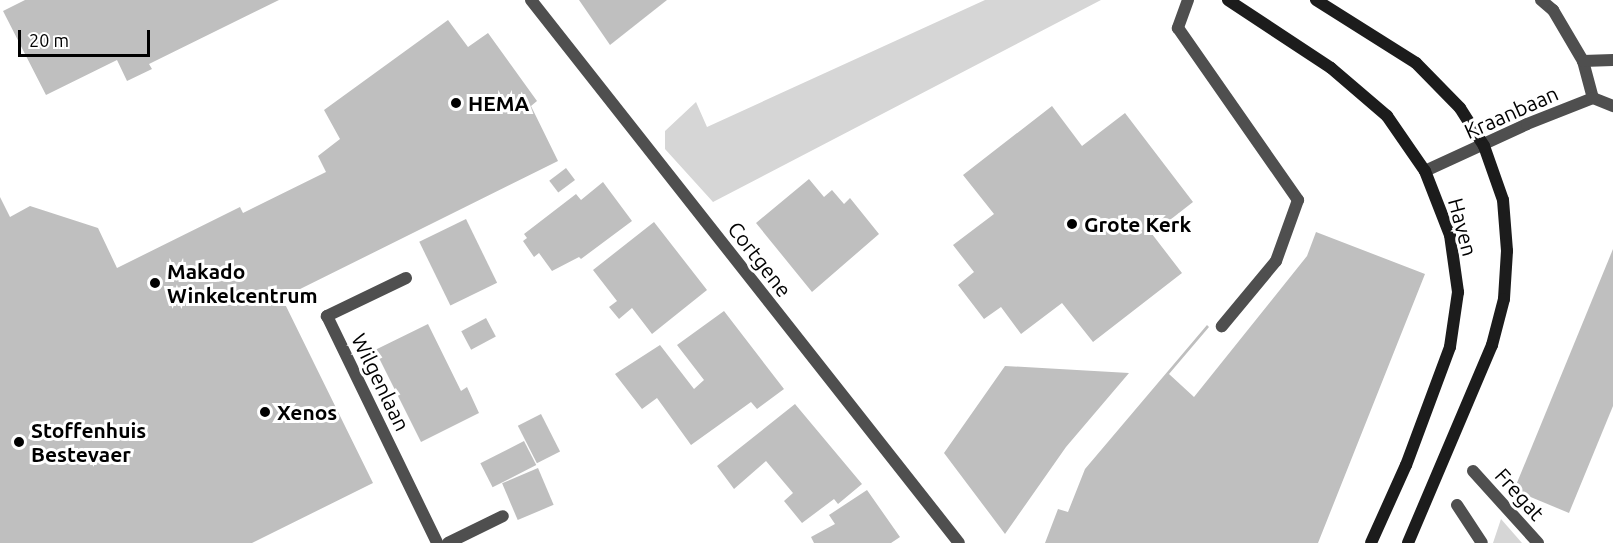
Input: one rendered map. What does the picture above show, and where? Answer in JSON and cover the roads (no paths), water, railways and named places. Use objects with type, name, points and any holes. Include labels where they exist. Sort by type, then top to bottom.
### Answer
[{"type":"street","name":"Cortgene","points":[[531,0],[959,543]]},
{"type":"street","points":[[1188,0],[1178,28],[1298,200],[1276,261],[1222,326]]},
{"type":"street","name":"Haven","points":[[1228,0],[1331,68],[1387,117],[1425,171],[1450,235],[1458,292],[1450,347],[1406,465],[1371,543]]},
{"type":"street","name":"Haven","points":[[1316,0],[1416,63],[1460,108],[1484,146],[1503,200],[1507,251],[1504,299],[1480,379],[1408,543]]},
{"type":"street","points":[[1541,0],[1553,10],[1583,62],[1593,98]]},
{"type":"street","points":[[1583,62],[1613,60]]},
{"type":"street","name":"Kraanbaan","points":[[1425,171],[1484,146],[1527,124],[1593,98],[1613,106]]},
{"type":"street","name":"Wilgenlaan","points":[[406,278],[327,316],[437,543]]},
{"type":"street","name":"Fregat","points":[[1473,471],[1538,543]]},
{"type":"street","points":[[1457,505],[1482,543]]},
{"type":"street","points":[[448,543],[503,516]]},
{"type":"place","name":"HEMA","points":[[456,103]]},
{"type":"place","name":"Grote Kerk","points":[[1072,224]]},
{"type":"place","name":"Makado Winkelcentrum","points":[[155,283]]},
{"type":"place","name":"Xenos","points":[[265,412]]},
{"type":"place","name":"Stoffenhuis Bestevaer","points":[[19,442]]}]
